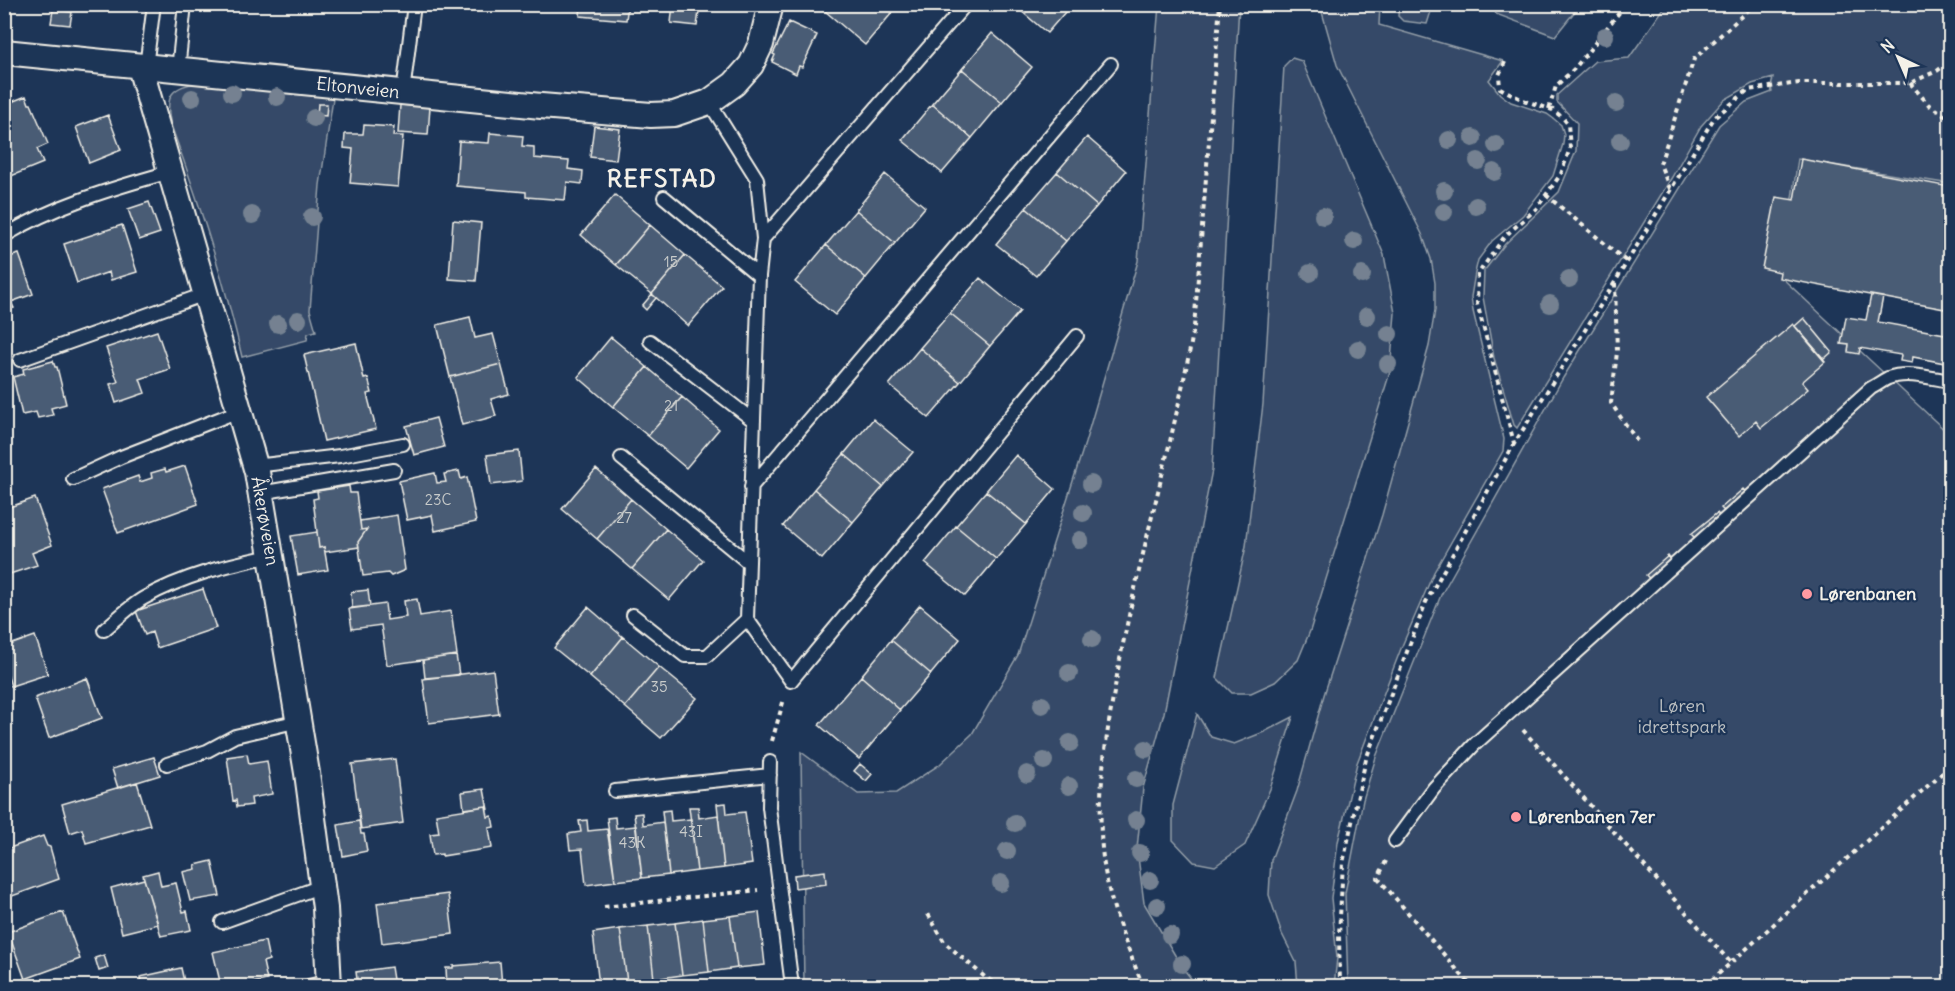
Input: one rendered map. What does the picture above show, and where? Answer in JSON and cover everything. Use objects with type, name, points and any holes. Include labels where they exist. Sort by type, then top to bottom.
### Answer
[{"type":"street","name":"Eltonveien","points":[[4,52],[403,93],[651,115],[674,114],[709,102],[734,84],[751,65],[761,44],[771,4]]},
{"type":"street","name":"Åkerøveien","points":[[143,67],[170,172],[255,466],[308,773],[322,886],[323,985]]},
{"type":"lane","points":[[143,67],[154,4]]},
{"type":"lane","points":[[178,70],[185,4]]},
{"type":"lane","points":[[403,93],[414,4]]},
{"type":"lane","points":[[763,239],[966,4]]},
{"type":"lane","points":[[752,487],[1111,64]]},
{"type":"lane","points":[[709,102],[757,178],[763,239],[759,276],[747,619],[791,681],[1077,336]]},
{"type":"lane","points":[[4,236],[49,213],[112,188],[170,172]]},
{"type":"lane","points":[[664,196],[759,276]]},
{"type":"lane","points":[[20,360],[205,294]]},
{"type":"lane","points":[[650,341],[754,421]]},
{"type":"lane","points":[[1395,841],[1434,788],[1475,744],[1871,388],[1889,378],[1902,376],[1950,381]]},
{"type":"lane","points":[[73,479],[121,457],[239,411]]},
{"type":"lane","points":[[255,466],[340,456],[403,444]]},
{"type":"lane","points":[[621,458],[748,563]]},
{"type":"lane","points":[[260,493],[394,470]]},
{"type":"lane","points":[[104,630],[142,599],[180,581],[224,566],[271,556]]},
{"type":"lane","points":[[633,615],[685,656],[707,656],[747,619]]},
{"type":"lane","points":[[166,764],[207,751],[235,736],[299,721]]},
{"type":"lane","points":[[615,791],[770,769],[769,807],[792,987]]},
{"type":"lane","points":[[222,922],[322,886]]},
{"type":"path","points":[[1143,987],[1117,919],[1107,884],[1102,848],[1100,798],[1105,747],[1124,639],[1182,390],[1194,327],[1220,4]]},
{"type":"path","points":[[1549,108],[1556,86],[1575,68],[1626,4]]},
{"type":"path","points":[[1670,189],[1660,164],[1694,59],[1755,4]]},
{"type":"path","points":[[1340,987],[1339,935],[1343,863],[1366,759],[1426,602],[1514,444],[1714,118],[1748,90],[1799,83],[1910,83],[1936,71],[1950,61]]},
{"type":"path","points":[[1505,62],[1499,75],[1500,88],[1523,100],[1549,108],[1563,118],[1568,124],[1570,148],[1561,174],[1536,209],[1505,236],[1478,274],[1477,303],[1514,444]]},
{"type":"path","points":[[1910,83],[1929,105],[1950,118]]},
{"type":"path","points":[[1546,195],[1627,262]]},
{"type":"path","points":[[1615,282],[1617,352],[1611,403],[1637,441]]},
{"type":"path","points":[[770,769],[772,738],[791,681]]},
{"type":"path","points":[[1508,714],[1731,963]]},
{"type":"path","points":[[1705,987],[1950,766]]},
{"type":"path","points":[[1395,841],[1378,878],[1471,987]]},
{"type":"path","points":[[604,907],[756,890]]},
{"type":"path","points":[[928,914],[945,943],[1000,987]]},
{"type":"path","points":[[1947,987],[1950,983]]},
{"type":"green space","points":[[1494,4],[1580,5],[1555,36],[1496,14]]},
{"type":"green space","points":[[1159,5],[1239,5],[1212,470],[1164,713],[1143,788],[1137,849],[1144,903],[1182,967],[1197,986],[804,986],[801,752],[858,794],[896,793],[939,765],[972,734],[1018,655],[1085,443],[1138,261]]},
{"type":"green space","points":[[1320,5],[1380,5],[1379,25],[1503,61],[1489,80],[1500,94],[1511,102],[1547,114],[1561,125],[1564,134],[1553,176],[1523,215],[1492,241],[1478,260],[1471,297],[1504,439],[1503,451],[1434,572],[1402,646],[1357,763],[1338,842],[1331,898],[1337,958],[1334,986],[1298,986],[1296,962],[1282,934],[1269,895],[1271,860],[1297,791],[1324,695],[1382,515],[1429,346],[1435,310],[1435,283],[1431,259],[1422,234],[1337,65]]},
{"type":"green space","points":[[1399,5],[1433,5],[1427,24],[1403,21],[1398,16]]},
{"type":"green space","name":"Løren idrettspark","points":[[1669,5],[1950,5],[1950,184],[1798,159],[1780,276],[1950,435],[1950,986],[1347,986],[1345,893],[1363,800],[1376,757],[1441,595],[1563,378],[1719,125],[1746,102],[1772,92],[1773,78],[1752,84],[1724,100],[1701,126],[1517,428],[1514,425],[1494,358],[1483,297],[1484,271],[1505,244],[1559,192],[1576,151],[1577,123],[1557,102],[1557,95],[1595,61],[1629,58],[1664,8]]},
{"type":"green space","points":[[1292,58],[1302,61],[1384,255],[1395,313],[1390,372],[1310,631],[1298,660],[1275,682],[1251,693],[1232,693],[1217,678],[1246,546],[1263,404],[1284,66]]},
{"type":"green space","points":[[202,82],[334,92],[320,185],[310,310],[316,331],[308,333],[307,340],[242,357],[219,269],[169,115],[170,99],[177,89]]},
{"type":"green space","points":[[1197,714],[1211,737],[1234,744],[1293,717],[1270,789],[1245,845],[1215,866],[1194,862],[1173,840],[1173,805]]},
{"type":"building","points":[[581,4],[628,4],[626,20],[580,16]]},
{"type":"building","points":[[673,4],[700,4],[697,26],[671,23]]},
{"type":"building","points":[[831,4],[891,4],[896,8],[865,45],[825,11]]},
{"type":"building","points":[[1013,4],[1072,4],[1047,33]]},
{"type":"building","points":[[53,10],[72,12],[70,25],[51,23]]},
{"type":"building","points":[[789,22],[817,35],[802,67],[799,66],[796,74],[772,62],[775,55],[773,54]]},
{"type":"building","points":[[992,33],[1032,67],[1002,102],[962,69]]},
{"type":"building","points":[[962,69],[1002,102],[972,138],[932,104]]},
{"type":"building","points":[[26,96],[48,144],[37,149],[43,163],[4,179],[4,105]]},
{"type":"building","points":[[318,104],[327,104],[326,116],[317,115]]},
{"type":"building","points":[[932,104],[972,138],[942,173],[902,140]]},
{"type":"building","points":[[400,105],[430,107],[428,135],[398,133]]},
{"type":"building","points":[[108,115],[121,150],[89,163],[76,127]]},
{"type":"building","points":[[364,125],[394,127],[393,136],[403,136],[398,187],[350,183],[353,149],[344,148],[345,134],[363,134]]},
{"type":"building","points":[[594,126],[620,129],[616,160],[590,157]]},
{"type":"building","points":[[490,133],[523,136],[522,146],[534,147],[534,158],[569,161],[568,169],[583,171],[582,184],[567,182],[565,200],[526,197],[526,192],[456,186],[459,141],[489,143]]},
{"type":"building","points":[[1087,137],[1126,171],[1097,206],[1057,172]]},
{"type":"building","points":[[1801,159],[1950,187],[1950,310],[1779,278],[1780,272],[1762,268],[1776,197],[1794,200]]},
{"type":"building","points":[[1057,172],[1097,206],[1066,241],[1026,208]]},
{"type":"building","points":[[885,174],[925,207],[895,243],[856,210]]},
{"type":"building","points":[[615,195],[650,225],[616,265],[581,235]]},
{"type":"building","points":[[149,202],[160,233],[139,240],[128,209]]},
{"type":"building","points":[[1026,208],[1066,241],[1036,276],[996,244]]},
{"type":"building","points":[[856,210],[895,243],[866,278],[826,245]]},
{"type":"building","points":[[453,220],[481,223],[476,281],[449,279]]},
{"type":"building","points":[[122,225],[137,272],[111,280],[109,272],[77,283],[64,244]]},
{"type":"building","points":[[650,225],[685,255],[652,294],[616,265]]},
{"type":"building","points":[[826,245],[866,278],[835,315],[795,282]]},
{"type":"building","points":[[19,254],[33,294],[11,302],[14,308],[4,311],[4,255],[6,258]]},
{"type":"building","points":[[685,255],[722,286],[688,326],[652,294]]},
{"type":"building","points":[[980,278],[1020,311],[990,346],[950,313]]},
{"type":"building","points":[[652,294],[656,298],[646,310],[642,306]]},
{"type":"building","points":[[1871,295],[1883,297],[1878,322],[1950,335],[1950,364],[1913,357],[1912,363],[1900,361],[1901,355],[1860,348],[1859,354],[1848,352],[1849,345],[1841,344],[1846,317],[1866,320]]},
{"type":"building","points":[[950,313],[990,346],[960,382],[920,348]]},
{"type":"building","points":[[470,317],[475,338],[493,334],[501,364],[450,377],[437,325]]},
{"type":"building","points":[[1804,318],[1832,352],[1824,359],[1795,326]]},
{"type":"building","points":[[1793,324],[1825,362],[1802,382],[1808,389],[1761,428],[1756,421],[1739,436],[1706,397]]},
{"type":"building","points":[[157,331],[170,369],[140,379],[145,393],[116,403],[110,384],[118,382],[106,348]]},
{"type":"building","points":[[611,337],[647,367],[613,407],[578,377]]},
{"type":"building","points":[[356,343],[364,379],[368,378],[372,393],[367,394],[376,429],[324,441],[304,355]]},
{"type":"building","points":[[920,348],[960,382],[929,418],[889,385]]},
{"type":"building","points":[[53,361],[57,367],[66,404],[51,408],[53,415],[38,418],[36,412],[22,415],[13,377],[24,374],[23,369]]},
{"type":"building","points":[[501,364],[509,394],[491,399],[496,416],[462,425],[450,377]]},
{"type":"building","points":[[647,367],[682,397],[648,436],[613,407]]},
{"type":"building","points":[[682,397],[719,429],[686,468],[648,436]]},
{"type":"building","points":[[436,418],[444,447],[414,455],[406,426]]},
{"type":"building","points":[[873,419],[913,452],[883,487],[844,454]]},
{"type":"building","points":[[519,451],[522,481],[491,485],[487,455]]},
{"type":"building","points":[[844,454],[883,487],[853,522],[814,489]]},
{"type":"building","points":[[1016,455],[1055,489],[1026,524],[986,491]]},
{"type":"building","points":[[185,466],[198,504],[118,533],[102,489],[138,476],[140,482],[152,478],[151,473],[165,469],[166,472]]},
{"type":"building","points":[[596,469],[631,499],[597,539],[562,509]]},
{"type":"building","points":[[459,471],[461,479],[467,477],[476,522],[435,531],[432,515],[407,520],[399,481],[435,473],[437,483],[446,482],[444,474]]},
{"type":"building","points":[[349,486],[350,493],[356,493],[361,530],[367,529],[358,542],[359,547],[325,552],[324,547],[319,548],[313,499],[318,498],[317,491]]},
{"type":"building","points":[[814,489],[853,522],[822,559],[783,526]]},
{"type":"building","points":[[1743,489],[1750,497],[1729,516],[1721,508]]},
{"type":"building","points":[[986,491],[1026,524],[996,559],[956,526]]},
{"type":"building","points":[[35,498],[52,545],[32,553],[37,565],[4,576],[4,509]]},
{"type":"building","points":[[631,499],[666,529],[632,569],[597,539]]},
{"type":"building","points":[[1717,513],[1723,520],[1699,542],[1691,534]]},
{"type":"building","points":[[397,515],[405,570],[391,576],[388,573],[363,576],[358,542],[367,529],[361,530],[360,521]]},
{"type":"building","points":[[956,526],[996,559],[965,596],[925,563]]},
{"type":"building","points":[[666,529],[703,560],[669,600],[632,569]]},
{"type":"building","points":[[317,532],[319,548],[324,547],[328,570],[298,575],[291,536]]},
{"type":"building","points":[[1668,556],[1674,565],[1653,583],[1646,575]]},
{"type":"building","points":[[203,589],[216,628],[157,648],[152,632],[145,635],[136,611]]},
{"type":"building","points":[[368,590],[370,606],[352,608],[351,592]]},
{"type":"building","points":[[417,599],[420,616],[451,611],[457,655],[387,665],[381,625],[352,629],[349,609],[385,604],[387,620],[406,617],[404,601]]},
{"type":"building","points":[[920,605],[960,639],[931,674],[891,640]]},
{"type":"building","points":[[588,607],[623,637],[590,677],[554,648]]},
{"type":"building","points":[[35,636],[48,674],[11,686],[4,665],[4,647]]},
{"type":"building","points":[[623,637],[659,667],[625,707],[590,677]]},
{"type":"building","points":[[891,640],[931,674],[900,710],[861,676]]},
{"type":"building","points":[[456,655],[459,675],[425,678],[423,660]]},
{"type":"building","points":[[659,667],[697,698],[661,738],[625,707]]},
{"type":"building","points":[[493,670],[499,714],[429,723],[423,679]]},
{"type":"building","points":[[861,676],[900,710],[859,759],[819,725]]},
{"type":"building","points":[[87,678],[102,718],[49,738],[35,698]]},
{"type":"building","points":[[247,754],[249,764],[267,761],[272,794],[251,798],[252,805],[237,807],[236,800],[233,801],[227,757]]},
{"type":"building","points":[[154,757],[160,775],[118,788],[112,769]]},
{"type":"building","points":[[395,759],[403,823],[361,829],[352,764]]},
{"type":"building","points":[[860,764],[872,774],[866,781],[854,771]]},
{"type":"building","points":[[137,782],[150,825],[86,843],[82,829],[70,833],[62,804]]},
{"type":"building","points":[[484,789],[488,810],[486,806],[464,809],[462,792]]},
{"type":"building","points":[[726,803],[727,814],[745,812],[752,864],[724,868],[717,804]]},
{"type":"building","points":[[486,806],[488,817],[492,816],[494,827],[489,828],[492,848],[442,856],[442,854],[433,855],[430,834],[439,833],[436,814]]},
{"type":"building","points":[[689,807],[698,807],[699,818],[718,815],[724,868],[697,871]]},
{"type":"building","points":[[670,810],[671,821],[691,819],[697,871],[669,875],[662,811]]},
{"type":"building","points":[[642,813],[643,825],[663,822],[669,875],[642,878],[634,814]]},
{"type":"building","points":[[615,817],[616,828],[636,826],[642,878],[615,881],[607,818]]},
{"type":"building","points":[[587,820],[588,831],[607,829],[615,881],[586,885],[582,849],[570,850],[568,834],[581,832],[579,821]]},
{"type":"building","points":[[359,821],[367,851],[343,856],[338,825]]},
{"type":"building","points":[[43,836],[47,846],[50,847],[59,879],[4,899],[4,850]]},
{"type":"building","points":[[212,861],[220,896],[190,901],[183,872],[196,869],[195,865]]},
{"type":"building","points":[[158,871],[161,886],[176,883],[183,912],[187,911],[191,930],[161,936],[143,875]]},
{"type":"building","points":[[825,871],[826,884],[795,888],[794,875]]},
{"type":"building","points":[[144,879],[158,924],[122,933],[111,888]]},
{"type":"building","points":[[448,894],[453,934],[382,943],[377,903]]},
{"type":"building","points":[[63,912],[80,959],[25,979],[8,932]]},
{"type":"building","points":[[759,912],[765,965],[737,968],[730,916]]},
{"type":"building","points":[[730,916],[737,968],[709,972],[703,919]]},
{"type":"building","points":[[703,919],[709,972],[682,975],[675,923]]},
{"type":"building","points":[[675,923],[682,975],[654,979],[648,926]]},
{"type":"building","points":[[648,926],[654,979],[627,982],[620,929]]},
{"type":"building","points":[[620,929],[627,982],[599,986],[593,933]]},
{"type":"building","points":[[265,941],[269,960],[263,962],[267,980],[238,986],[221,986],[213,952]]},
{"type":"building","points":[[104,955],[108,968],[99,971],[95,958]]},
{"type":"building","points":[[500,962],[502,986],[447,986],[446,968]]},
{"type":"building","points":[[391,967],[394,986],[358,986],[356,972]]},
{"type":"building","points":[[181,968],[185,986],[142,986],[140,977]]},
{"type":"place","name":"Lørenbanen","points":[[1807,594]]},
{"type":"place","name":"Lørenbanen 7er","points":[[1516,817]]},
{"type":"district","name":"REFSTAD","points":[[662,179]]}]
